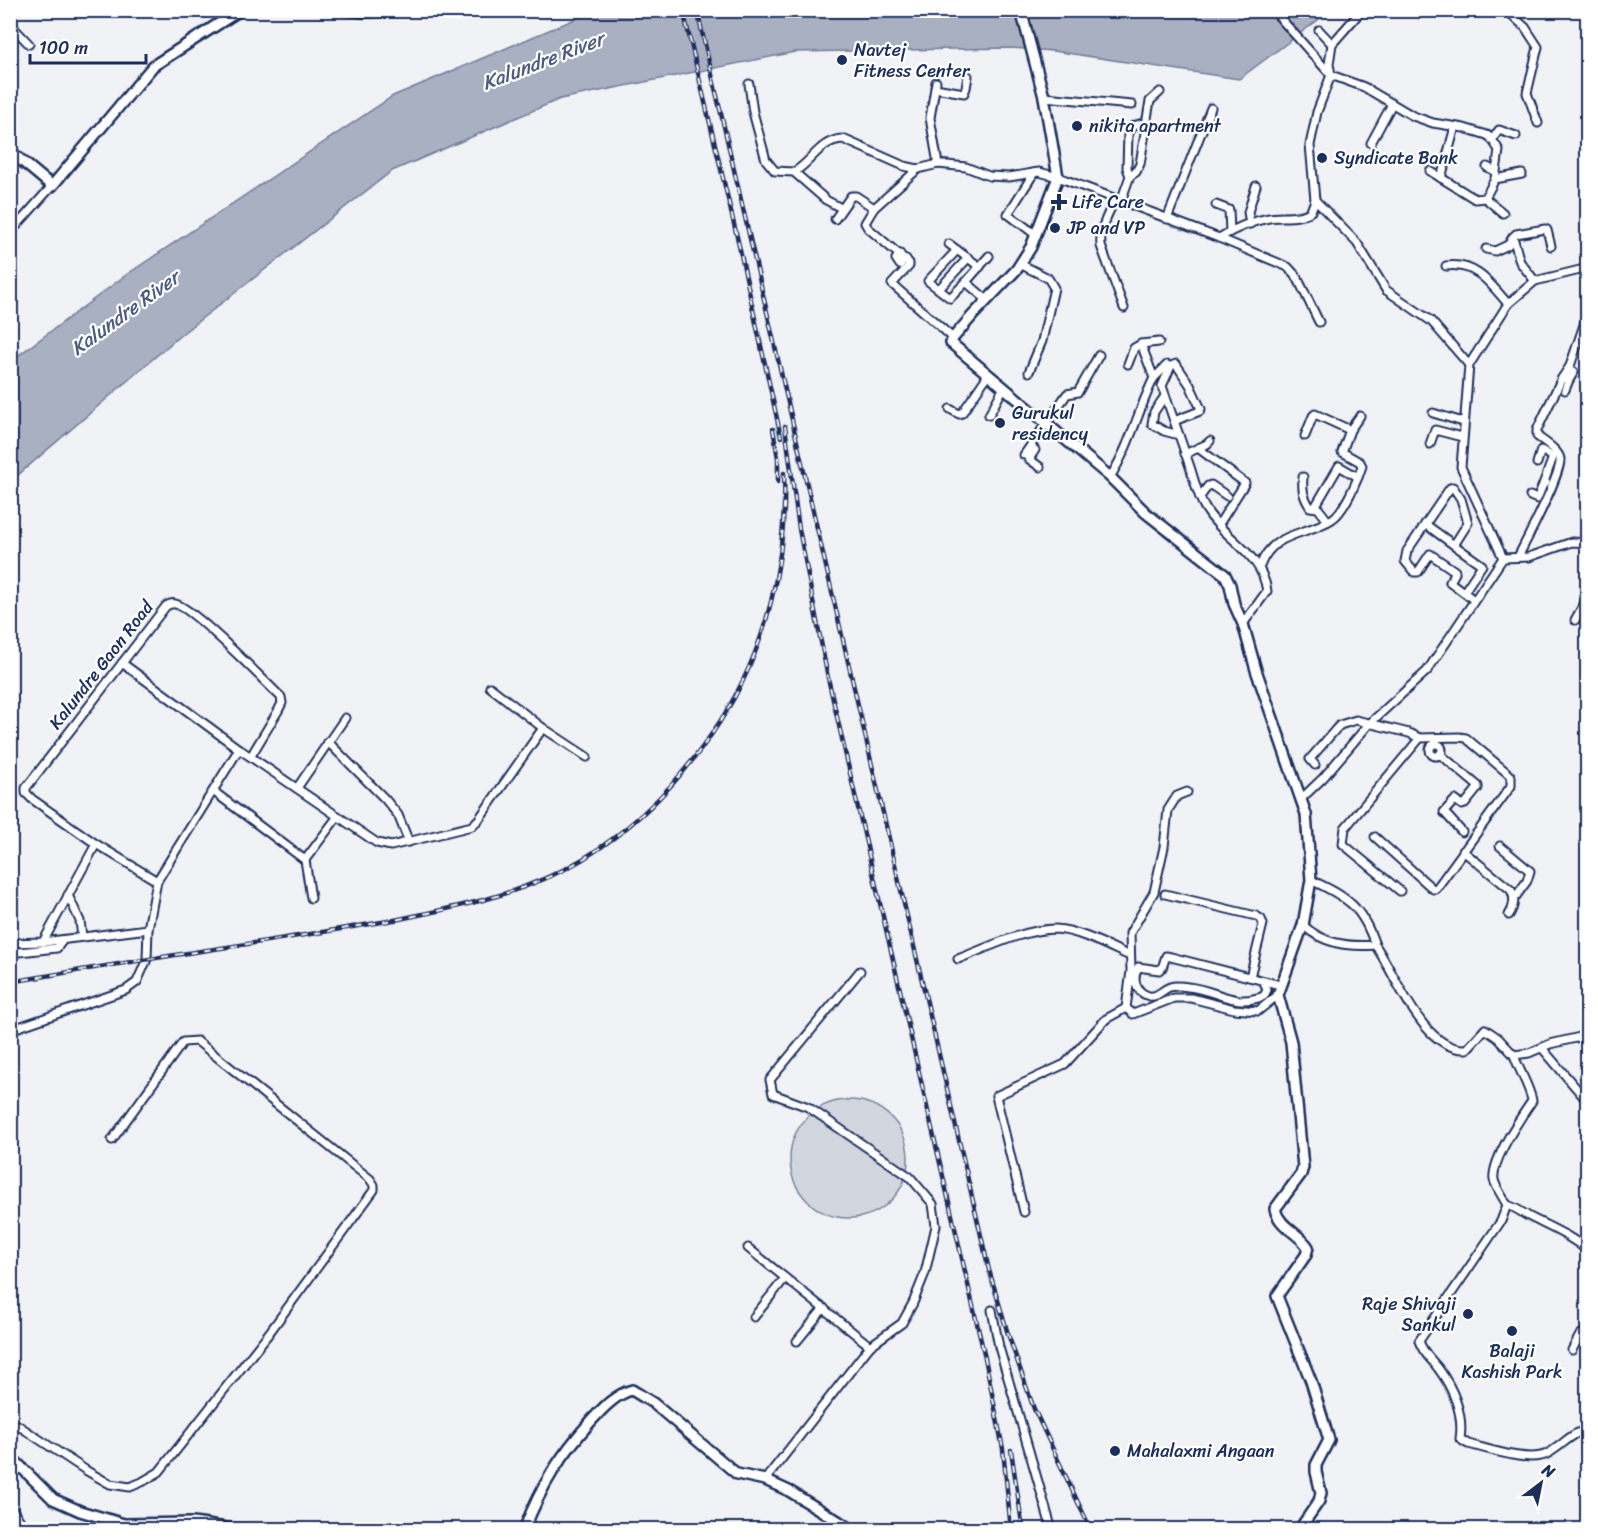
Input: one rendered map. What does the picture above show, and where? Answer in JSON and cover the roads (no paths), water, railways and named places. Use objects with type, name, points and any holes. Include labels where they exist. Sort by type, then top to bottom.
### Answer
[{"type":"highway","points":[[10,1510],[23,1530]]},
{"type":"street","points":[[10,233],[153,66],[240,10]]},
{"type":"street","points":[[346,10],[405,10]]},
{"type":"street","points":[[1021,10],[1044,97],[1058,177],[1036,235],[1020,264],[952,338],[951,343],[1110,477],[1146,513],[1225,575],[1243,624],[1295,788],[1301,799],[1307,829],[1311,880],[1303,925],[1279,990],[1258,1011],[1234,1009],[1191,998],[1174,998],[1133,1014],[1126,1008]]},
{"type":"street","points":[[1273,10],[1331,75],[1364,87],[1413,116],[1433,123],[1487,135],[1499,150],[1495,175],[1485,198]]},
{"type":"street","points":[[1219,238],[1250,224],[1308,213],[1314,205],[1310,145],[1317,112],[1331,75],[1329,64],[1332,44],[1362,10]]},
{"type":"street","points":[[1506,10],[1525,27],[1538,47],[1527,93],[1538,123]]},
{"type":"street","points":[[1512,10],[1524,22],[1530,23]]},
{"type":"street","points":[[10,24],[28,44]]},
{"type":"street","points":[[1319,30],[1332,44]]},
{"type":"street","points":[[938,164],[930,118],[935,85],[964,93],[968,76]]},
{"type":"street","points":[[749,84],[753,112],[766,159],[775,171],[794,172],[822,146],[835,140],[843,140],[904,166],[918,169],[938,164],[966,167],[989,176],[1009,177],[1039,172],[1058,177],[1219,238],[1288,267],[1297,277],[1319,322]]},
{"type":"street","points":[[1124,308],[1101,246],[1101,229],[1130,176],[1136,172],[1140,164],[1150,101],[1160,92]]},
{"type":"street","points":[[1044,97],[1132,105]]},
{"type":"street","points":[[1371,143],[1392,104]]},
{"type":"street","points":[[1167,219],[1210,108]]},
{"type":"street","points":[[1130,176],[1127,168],[1128,134],[1133,126],[1146,124]]},
{"type":"street","points":[[1442,178],[1455,127]]},
{"type":"street","points":[[1492,140],[1499,130],[1516,136]]},
{"type":"street","points":[[10,151],[52,186]]},
{"type":"street","points":[[1487,167],[1495,175],[1522,174]]},
{"type":"street","points":[[892,284],[909,266],[909,262],[865,223],[874,208],[918,169]]},
{"type":"street","points":[[1430,171],[1475,199],[1485,198],[1503,213]]},
{"type":"street","points":[[794,172],[826,200],[841,208]]},
{"type":"street","points":[[1034,173],[1008,214],[1036,235]]},
{"type":"street","points":[[1250,224],[1248,212],[1256,186]]},
{"type":"street","points":[[835,219],[851,196],[856,196],[874,208]]},
{"type":"street","points":[[1315,200],[1357,243],[1386,290],[1431,321],[1469,365]]},
{"type":"street","points":[[1216,205],[1229,210],[1230,232]]},
{"type":"street","points":[[1486,249],[1496,251],[1508,244],[1516,234],[1545,229],[1551,246]]},
{"type":"street","points":[[1513,237],[1520,262],[1535,281]]},
{"type":"street","points":[[949,244],[980,267]]},
{"type":"street","points":[[957,250],[928,279],[939,290],[952,297],[989,256]]},
{"type":"street","points":[[939,290],[968,258]]},
{"type":"street","points":[[1020,264],[1048,278],[1054,288],[1042,341],[1029,372]]},
{"type":"street","points":[[1446,266],[1462,266],[1475,271],[1483,276],[1508,304]]},
{"type":"street","points":[[1503,558],[1493,529],[1461,467],[1460,421],[1469,365],[1508,304],[1535,281],[1587,268]]},
{"type":"street","points":[[886,278],[952,338]]},
{"type":"street","points":[[966,282],[987,300]]},
{"type":"street","points":[[1518,557],[1561,461],[1559,454],[1537,436],[1538,430],[1565,379],[1587,316]]},
{"type":"street","points":[[1128,364],[1134,348],[1141,344],[1159,342]]},
{"type":"street","points":[[1141,344],[1154,378]]},
{"type":"street","points":[[1040,467],[1029,459],[1028,452],[1067,394],[1078,392],[1099,355]]},
{"type":"street","points":[[1174,421],[1201,409],[1190,385],[1176,364],[1171,366],[1162,381],[1165,396],[1200,497],[1205,508],[1260,566],[1267,591],[1243,624]]},
{"type":"street","points":[[1110,477],[1123,453],[1154,378],[1167,365]]},
{"type":"street","points":[[1565,379],[1574,372]]},
{"type":"street","points":[[950,409],[959,414],[962,413],[988,375]]},
{"type":"street","points":[[1565,379],[1565,390]]},
{"type":"street","points":[[989,415],[1003,388]]},
{"type":"street","points":[[1165,396],[1154,412],[1152,424],[1164,431],[1179,435]]},
{"type":"street","points":[[1433,413],[1460,421]]},
{"type":"street","points":[[1305,436],[1312,416],[1315,414],[1350,430]]},
{"type":"street","points":[[1260,566],[1271,547],[1328,521],[1341,512],[1362,464],[1342,452],[1350,430],[1360,416]]},
{"type":"street","points":[[1453,435],[1460,421]]},
{"type":"street","points":[[1430,444],[1434,430],[1462,437]]},
{"type":"street","points":[[1185,454],[1210,441]]},
{"type":"street","points":[[1198,448],[1245,483],[1219,524]]},
{"type":"street","points":[[1530,495],[1537,498],[1544,482],[1541,468],[1542,450],[1553,457],[1551,465]]},
{"type":"street","points":[[1541,468],[1551,465],[1558,468]]},
{"type":"street","points":[[1315,507],[1339,466],[1358,477]]},
{"type":"street","points":[[1541,468],[1555,477]]},
{"type":"street","points":[[1303,477],[1304,496],[1311,507],[1322,512],[1328,521]]},
{"type":"street","points":[[1544,482],[1551,486]]},
{"type":"street","points":[[1200,497],[1211,485],[1227,496]]},
{"type":"street","points":[[1454,545],[1468,523],[1461,499],[1453,488],[1450,488],[1407,550],[1405,561],[1414,572],[1418,572],[1430,554],[1455,571],[1450,582],[1474,600]]},
{"type":"street","points":[[1425,524],[1493,573]]},
{"type":"street","points":[[1503,558],[1529,557],[1572,542],[1587,543]]},
{"type":"street","points":[[1301,799],[1323,778],[1369,724],[1427,671],[1503,558]]},
{"type":"street","points":[[1464,592],[1482,565]]},
{"type":"street","points":[[1575,620],[1587,597]]},
{"type":"street","name":"Kalundre Gaon Road","points":[[157,881],[96,844],[32,799],[26,793],[26,788],[166,606],[175,604],[183,606],[216,634],[281,697],[282,703],[278,711],[251,756]]},
{"type":"street","points":[[122,663],[239,749],[377,843],[391,846],[472,826],[543,728]]},
{"type":"street","points":[[490,687],[543,728],[587,757]]},
{"type":"street","points":[[297,788],[345,718]]},
{"type":"street","points":[[1315,765],[1310,759],[1340,725],[1356,720],[1410,733],[1438,744],[1442,752],[1440,754],[1478,786],[1465,804],[1462,805],[1455,800],[1443,813],[1462,832]]},
{"type":"street","points":[[1375,837],[1433,889],[1436,889],[1511,786],[1511,776],[1466,738],[1426,741],[1345,828],[1342,841],[1400,891]]},
{"type":"street","points":[[328,742],[398,815],[409,842]]},
{"type":"street","points":[[10,1030],[126,990],[137,982],[147,959],[148,929],[157,881],[239,749]]},
{"type":"street","points":[[213,791],[305,860],[311,884],[311,898]]},
{"type":"street","points":[[1126,1008],[1130,933],[1154,892],[1164,847],[1168,810],[1177,796],[1187,792]]},
{"type":"street","points":[[305,860],[338,816]]},
{"type":"street","points":[[44,942],[96,844]]},
{"type":"street","points":[[1500,846],[1530,871],[1527,881],[1514,899],[1509,915]]},
{"type":"street","points":[[1463,851],[1511,890],[1514,899]]},
{"type":"street","points":[[1311,880],[1337,893],[1360,911],[1370,929],[1375,945],[1410,1006],[1440,1041],[1459,1050],[1467,1049],[1485,1029],[1498,1038],[1514,1055],[1520,1073],[1532,1095],[1532,1101],[1506,1143],[1494,1170],[1494,1181],[1506,1205],[1501,1221],[1419,1341],[1422,1350],[1452,1391],[1462,1425],[1460,1439],[1468,1444],[1536,1458],[1587,1429]]},
{"type":"street","points":[[1165,894],[1261,919],[1263,924],[1250,977]]},
{"type":"street","points":[[68,896],[80,921],[82,937]]},
{"type":"street","points":[[1303,925],[1328,942],[1375,945]]},
{"type":"street","points":[[10,943],[44,942],[148,929]]},
{"type":"street","points":[[958,958],[1021,935],[1056,929],[1092,940],[1130,956]]},
{"type":"street","points":[[10,953],[57,948],[63,940]]},
{"type":"street","points":[[1264,982],[1267,990],[1264,996],[1252,1001],[1239,1001],[1192,987],[1174,986],[1150,996],[1139,990],[1134,983],[1134,976],[1138,967],[1159,970],[1166,956],[1250,977],[1264,982],[1279,990],[1291,1042],[1303,1167],[1301,1174],[1275,1209],[1281,1222],[1308,1247],[1306,1255],[1277,1296],[1311,1381],[1329,1440],[1316,1465],[1321,1493],[1319,1501],[1299,1530]]},
{"type":"street","points":[[765,1480],[870,1346],[902,1323],[926,1273],[936,1226],[933,1204],[910,1177],[808,1107],[773,1094],[770,1080],[860,971]]},
{"type":"street","points":[[1024,1212],[996,1096],[1065,1064],[1106,1019],[1126,1008]]},
{"type":"street","points":[[1514,1055],[1529,1053],[1550,1044],[1580,1037],[1587,1041]]},
{"type":"street","points":[[10,1420],[110,1484],[130,1487],[159,1472],[269,1333],[374,1190],[370,1179],[197,1041],[183,1042],[112,1140]]},
{"type":"street","points":[[1542,1048],[1587,1102]]},
{"type":"street","points":[[1506,1205],[1516,1208],[1575,1240],[1587,1251]]},
{"type":"street","points":[[748,1248],[870,1346]]},
{"type":"street","points":[[754,1317],[785,1278]]},
{"type":"street","points":[[797,1341],[824,1308]]},
{"type":"street","points":[[992,1310],[999,1347],[1052,1530]]},
{"type":"street","points":[[1572,1350],[1580,1335],[1587,1330]]},
{"type":"street","points":[[524,1530],[537,1497],[569,1445],[621,1392],[632,1390],[653,1403],[737,1474],[765,1480],[800,1496],[853,1530]]},
{"type":"street","points":[[10,1456],[53,1500],[80,1511],[124,1524],[193,1523],[240,1530]]},
{"type":"water","name":"Kalundre River","points":[[594,11],[1330,11],[1239,79],[1053,51],[1011,48],[795,52],[560,99],[392,171],[183,333],[11,481],[11,361],[126,275],[393,96]]},
{"type":"railway","points":[[683,10],[738,241],[781,437]]},
{"type":"railway","points":[[697,10],[989,1270],[1034,1409],[1091,1530]]},
{"type":"railway","points":[[785,426],[799,529],[828,678],[985,1358],[1003,1449],[1011,1530]]},
{"type":"railway","points":[[773,429],[778,458],[778,482]]},
{"type":"railway","points":[[10,982],[324,932],[443,910],[491,898],[538,881],[561,871],[603,846],[641,815],[675,781],[705,743],[736,695],[750,665],[771,603],[782,538],[784,473]]},
{"type":"railway","points":[[1011,1450],[1023,1530]]},
{"type":"place","name":"Navtej Fitness Center","points":[[842,60]]},
{"type":"place","name":"nikita apartment","points":[[1077,126]]},
{"type":"place","name":"Syndicate Bank","points":[[1322,158]]},
{"type":"place","name":"Life Care","points":[[1059,202]]},
{"type":"place","name":"JP and VP","points":[[1055,228]]},
{"type":"place","name":"Gurukul residency","points":[[1000,423]]},
{"type":"place","name":"Raje Shivaji Sankul","points":[[1468,1314]]},
{"type":"place","name":"Balaji Kashish Park","points":[[1512,1331]]},
{"type":"place","name":"Mahalaxmi Angaan","points":[[1115,1451]]}]
